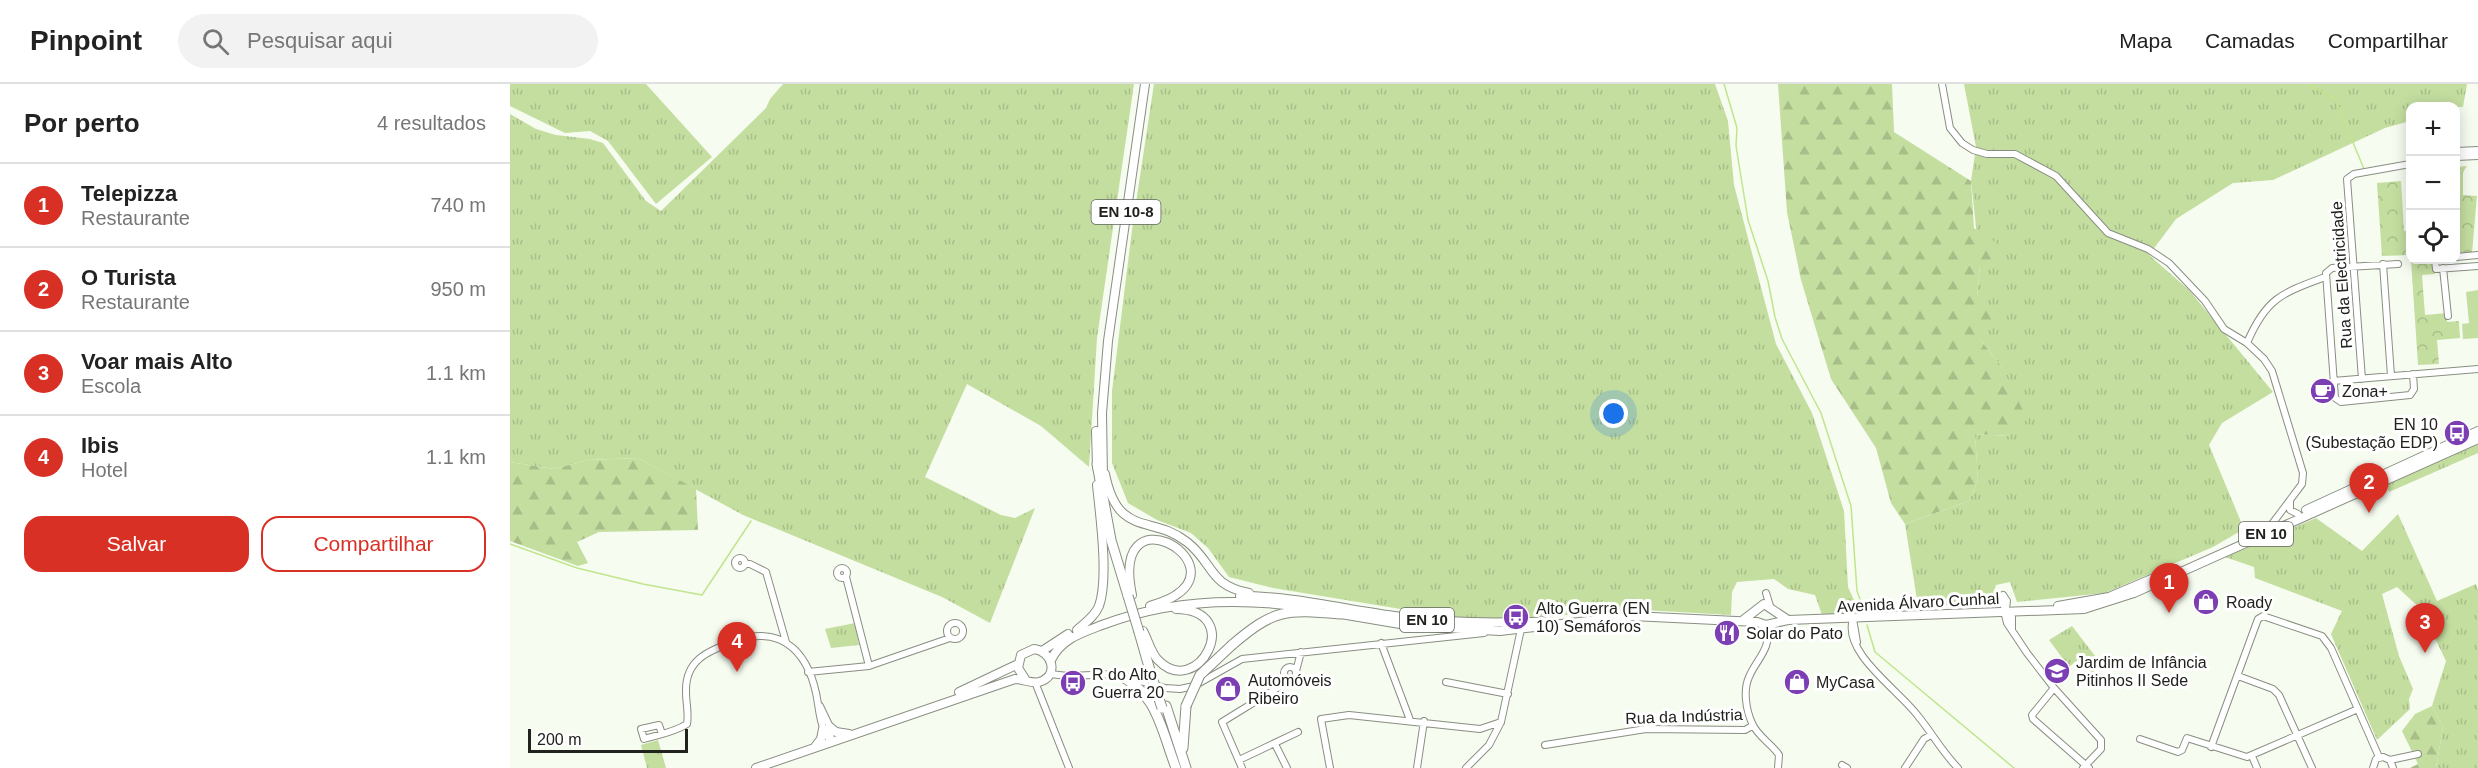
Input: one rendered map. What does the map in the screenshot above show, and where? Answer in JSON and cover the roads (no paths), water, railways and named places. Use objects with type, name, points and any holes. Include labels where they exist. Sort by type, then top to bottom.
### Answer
[{"type":"highway","name":"EN 10-8","points":[[1100,464],[1111,540],[1164,707],[1186,768]]},
{"type":"highway","points":[[1186,768],[1182,736],[1186,706],[1200,675],[1256,624],[1275,615],[1304,611],[1340,614]]},
{"type":"highway","points":[[1116,674],[1135,683],[1149,698],[1176,768]]},
{"type":"highway","name":"EN 10-8","points":[[1164,707],[1181,768]]},
{"type":"main road","name":"EN 10-8","points":[[1100,464],[1097,408],[1145,84]]},
{"type":"main road","name":"Avenida Álvaro Cunhal","points":[[2048,609],[2109,597],[2269,528],[2290,511],[2478,431]]},
{"type":"main road","name":"Avenida Álvaro Cunhal","points":[[1770,623],[1788,620],[2084,609],[2134,593],[2478,439]]},
{"type":"main road","points":[[1100,464],[1108,489],[1123,513],[1142,525],[1177,536],[1187,542],[1210,572],[1230,588],[1271,596]]},
{"type":"main road","points":[[1077,630],[1094,615],[1101,597],[1100,464]]},
{"type":"main road","points":[[1130,596],[1128,570],[1133,552],[1148,542],[1169,542],[1179,548],[1188,561],[1187,584],[1176,596],[1152,608]]},
{"type":"main road","name":"EN 10","points":[[1042,651],[1077,630],[1187,599],[1271,596],[1445,621],[1484,624],[1645,615],[1770,623]]},
{"type":"main road","name":"EN 10","points":[[1051,660],[1057,649],[1077,635],[1152,608],[1186,604],[1238,601],[1286,604],[1412,626],[1500,632],[1584,620]]},
{"type":"main road","points":[[1757,622],[1758,606]]},
{"type":"main road","points":[[1742,621],[1758,606],[1771,607],[1788,620]]},
{"type":"main road","points":[[1770,623],[1775,613],[1771,607]]},
{"type":"main road","points":[[1141,631],[1156,656],[1165,665],[1187,669],[1199,664],[1207,655],[1212,635],[1203,616],[1189,610],[1152,608]]},
{"type":"main road","points":[[756,768],[911,713],[1016,679],[1035,682],[1044,680],[1050,674],[1051,660],[1042,651],[1034,649],[1025,652],[1018,664],[911,713]]},
{"type":"main road","points":[[1018,664],[1020,674],[1025,679]]},
{"type":"main road","points":[[814,748],[827,728],[839,734],[853,735]]},
{"type":"street","points":[[1942,84],[1950,128],[1962,143],[1972,150],[1987,154],[2015,154],[2049,171],[2108,233],[2148,249],[2169,264],[2205,301],[2224,329],[2247,343],[2264,359],[2272,371],[2303,473],[2302,484],[2290,500],[2290,511],[2269,528]]},
{"type":"street","points":[[2460,151],[2478,150]]},
{"type":"street","points":[[2460,158],[2478,156]]},
{"type":"street","name":"Rua da Electricidade","points":[[2362,379],[2347,179],[2354,174],[2406,165]]},
{"type":"street","points":[[2460,257],[2478,255]]},
{"type":"street","points":[[2383,264],[2391,376]]},
{"type":"street","points":[[2398,264],[2330,269],[2325,277],[2335,398],[2341,402],[2410,395],[2414,389],[2413,374]]},
{"type":"street","points":[[2437,264],[2448,316]]},
{"type":"street","points":[[2439,269],[2478,266]]},
{"type":"street","points":[[2247,343],[2271,302],[2282,293],[2325,277]]},
{"type":"street","points":[[2333,381],[2478,369]]},
{"type":"street","points":[[745,564],[766,572],[787,642]]},
{"type":"street","points":[[846,577],[868,666]]},
{"type":"street","points":[[2006,612],[2007,623],[2054,688],[2101,740],[2101,749],[2086,767],[2033,719],[2032,714],[2054,688]]},
{"type":"street","points":[[2211,747],[2258,619],[2267,617],[2322,636],[2331,648],[2379,757]]},
{"type":"street","points":[[1853,619],[1851,635],[1865,660],[1918,715],[1958,768]]},
{"type":"street","points":[[1770,623],[1767,646],[1746,685],[1752,726],[1779,755],[1778,768]]},
{"type":"street","points":[[1466,768],[1489,745],[1501,722],[1521,629]]},
{"type":"street","points":[[1050,674],[1068,676],[1116,674],[1165,688],[1180,689],[1194,686],[1242,659],[1500,632]]},
{"type":"street","points":[[662,734],[687,724],[686,680],[692,665],[706,652],[754,634],[776,636],[800,654],[831,742]]},
{"type":"street","points":[[808,672],[868,666],[950,638]]},
{"type":"street","points":[[1381,643],[1410,720]]},
{"type":"street","points":[[1242,768],[1222,722],[1292,679],[1301,652]]},
{"type":"street","points":[[1292,679],[1286,677],[1285,670],[1291,667],[1296,671]]},
{"type":"street","points":[[2238,676],[2273,689],[2279,695],[2312,768]]},
{"type":"street","points":[[1035,682],[1069,768]]},
{"type":"street","points":[[1446,682],[1508,694]]},
{"type":"street","points":[[2140,739],[2178,752],[2182,750],[2187,738],[2239,757],[2252,756],[2358,709]]},
{"type":"street","points":[[1330,768],[1321,719],[1338,715],[1425,721],[1480,729],[1501,722]]},
{"type":"street","points":[[1417,768],[1425,721]]},
{"type":"street","name":"Rua da Indústria","points":[[1545,745],[1629,731],[1745,730],[1752,726]]},
{"type":"street","points":[[1239,760],[1298,732]]},
{"type":"street","points":[[1905,768],[1924,739],[1931,735]]},
{"type":"street","points":[[1275,744],[1287,768]]},
{"type":"street","points":[[2379,757],[2390,760],[2418,754]]},
{"type":"street","points":[[2252,756],[2257,768]]},
{"type":"street","points":[[2373,768],[2374,762],[2379,757]]},
{"type":"street","points":[[2390,760],[2393,768]]},
{"type":"waterway","points":[[1724,84],[1737,128],[1736,146],[1748,220],[1768,281],[1775,317],[1782,339],[1821,413],[1851,506],[1857,591],[1865,613]]},
{"type":"waterway","points":[[2308,84],[2335,99],[2364,169]]},
{"type":"waterway","points":[[510,544],[577,568],[702,595],[751,521]]},
{"type":"waterway","points":[[1867,625],[1875,652],[2014,768]]},
{"type":"place","name":"Zona+","points":[[2323,391]]},
{"type":"place","name":"EN 10 (Subestação EDP)","points":[[2457,433]]},
{"type":"place","name":"O Turista","points":[[2369,513]]},
{"type":"place","name":"Roady","points":[[2206,602]]},
{"type":"place","name":"Telepizza","points":[[2169,613]]},
{"type":"place","name":"Alto Guerra (EN 10) Semáforos","points":[[1516,617]]},
{"type":"place","name":"Solar do Pato","points":[[1727,633]]},
{"type":"place","name":"Voar mais Alto","points":[[2425,653]]},
{"type":"place","name":"Jardim de Infância Pitinhos II Sede","points":[[2057,671]]},
{"type":"place","name":"Ibis","points":[[737,672]]},
{"type":"place","name":"MyCasa","points":[[1797,682]]},
{"type":"place","name":"R do Alto Guerra 20","points":[[1073,683]]},
{"type":"place","name":"Automóveis Ribeiro","points":[[1228,689]]}]
